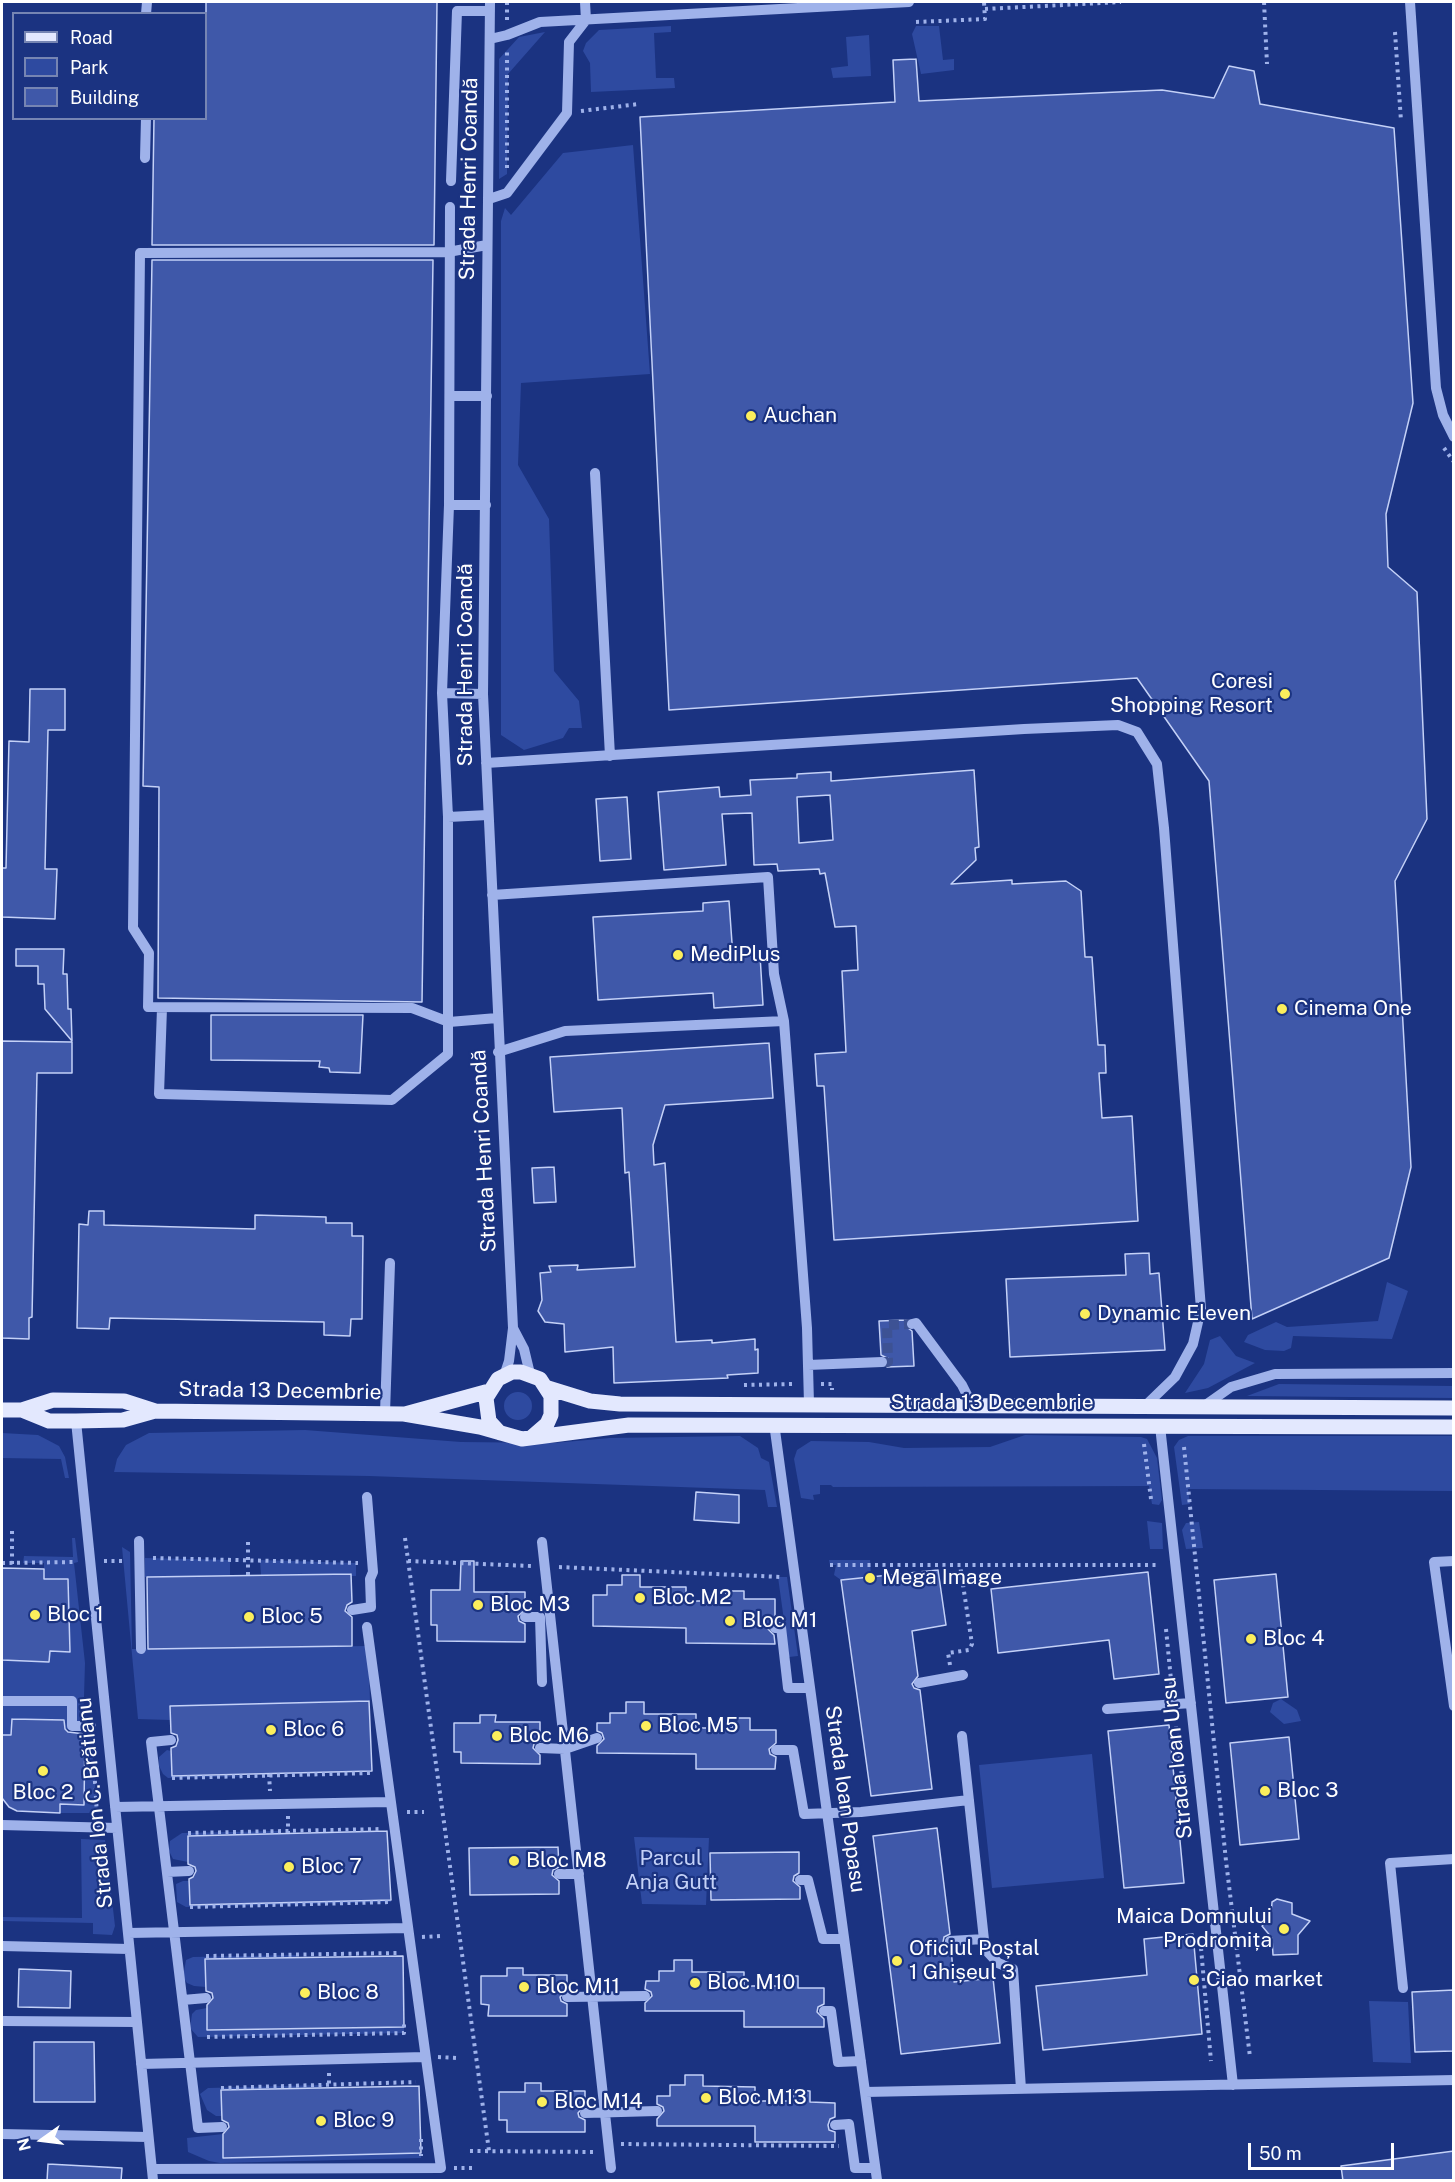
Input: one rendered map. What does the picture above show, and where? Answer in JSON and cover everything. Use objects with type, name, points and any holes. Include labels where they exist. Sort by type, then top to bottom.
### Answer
[{"type":"main road","points":[[504,1376],[512,1372],[530,1374]]},
{"type":"main road","name":"Strada 13 Decembrie","points":[[530,1374],[548,1388],[590,1401],[620,1404],[1454,1408]]},
{"type":"main road","name":"Strada 13 Decembrie","points":[[404,1414],[489,1391],[504,1376]]},
{"type":"main road","points":[[532,1437],[541,1431],[551,1415],[551,1396],[548,1388]]},
{"type":"main road","points":[[489,1391],[486,1413],[493,1427],[502,1434]]},
{"type":"main road","name":"Strada 13 Decembrie","points":[[2,1410],[22,1410],[53,1400],[124,1401],[155,1411]]},
{"type":"main road","name":"Strada 13 Decembrie","points":[[22,1410],[49,1420],[76,1421],[123,1420],[155,1411],[404,1414],[480,1427],[511,1438],[629,1425],[774,1423],[1454,1427]]},
{"type":"street","points":[[489,199],[507,193],[567,113],[569,42],[586,20],[585,2]]},
{"type":"street","points":[[490,39],[540,22],[909,2]]},
{"type":"street","points":[[1410,2],[1436,388],[1443,415],[1454,437]]},
{"type":"street","points":[[452,181],[457,6],[490,6]]},
{"type":"street","name":"Strada Henri Coandă","points":[[490,6],[483,694],[498,1052],[513,1328],[509,1361],[504,1376]]},
{"type":"street","points":[[145,158],[146,120]]},
{"type":"street","points":[[162,1008],[159,1094],[392,1100],[448,1054],[448,817],[442,693],[449,505],[448,252],[450,207]]},
{"type":"street","points":[[487,245],[448,252],[140,253],[133,928],[149,953],[148,1007],[412,1008],[449,1022],[497,1018]]},
{"type":"street","points":[[450,396],[487,396]]},
{"type":"street","points":[[595,473],[610,756]]},
{"type":"street","points":[[449,505],[486,505]]},
{"type":"street","points":[[442,693],[483,694]]},
{"type":"street","points":[[486,763],[1024,729],[1118,725],[1137,732],[1157,764],[1164,828],[1201,1309],[1193,1344],[1175,1377],[1144,1406]]},
{"type":"street","points":[[448,817],[488,815]]},
{"type":"street","points":[[492,895],[768,877],[774,974],[784,1021],[809,1404]]},
{"type":"street","points":[[498,1052],[565,1031],[784,1021]]},
{"type":"street","points":[[385,1413],[390,1263]]},
{"type":"street","points":[[912,1324],[916,1323],[962,1385],[972,1405]]},
{"type":"street","name":"Strada Henri Coandă","points":[[513,1328],[524,1349],[530,1374]]},
{"type":"street","points":[[808,1365],[882,1362]]},
{"type":"street","points":[[1204,1406],[1231,1387],[1275,1374],[1454,1373]]},
{"type":"street","name":"Strada Ion C. Brătianu","points":[[76,1421],[152,2175]]},
{"type":"street","name":"Strada Ioan Popasu","points":[[774,1423],[877,2181]]},
{"type":"street","name":"Strada Ioan Ursu","points":[[1160,1426],[1233,2085]]},
{"type":"street","points":[[367,1497],[373,1572],[370,1579]]},
{"type":"street","points":[[139,1541],[141,1649]]},
{"type":"street","points":[[542,1542],[611,2168]]},
{"type":"street","points":[[352,1610],[371,1608],[367,1563],[370,1546]]},
{"type":"street","points":[[1454,1561],[1434,1562],[1454,1706]]},
{"type":"street","points":[[525,1617],[540,1617],[542,1682]]},
{"type":"street","points":[[152,2175],[441,2168],[368,1627]]},
{"type":"street","points":[[775,1628],[781,1627],[788,1688],[810,1688]]},
{"type":"street","points":[[919,1683],[963,1675]]},
{"type":"street","points":[[2,1701],[72,1701],[72,1726],[91,1726]]},
{"type":"street","points":[[1107,1709],[1191,1703]]},
{"type":"street","points":[[962,1736],[984,1939],[989,1955],[998,1963],[1013,1969],[1021,2089]]},
{"type":"street","points":[[540,1748],[565,1749],[597,1738]]},
{"type":"street","points":[[171,1740],[151,1742],[198,2128],[222,2127]]},
{"type":"street","points":[[776,1750],[794,1750],[804,1814],[827,1814],[969,1800]]},
{"type":"street","points":[[115,1807],[390,1802]]},
{"type":"street","points":[[2,1825],[117,1828]]},
{"type":"street","points":[[1403,1988],[1390,1863],[1454,1859]]},
{"type":"street","points":[[167,1872],[189,1871]]},
{"type":"street","points":[[559,1874],[579,1874]]},
{"type":"street","points":[[800,1880],[808,1880],[823,1939],[844,1940]]},
{"type":"street","points":[[128,1933],[408,1928]]},
{"type":"street","points":[[950,1941],[984,1939]]},
{"type":"street","points":[[2,1946],[129,1949]]},
{"type":"street","points":[[567,1997],[645,1996]]},
{"type":"street","points":[[183,2000],[206,1998]]},
{"type":"street","points":[[824,2011],[831,2011],[838,2062],[861,2061]]},
{"type":"street","points":[[2,2021],[136,2022]]},
{"type":"street","points":[[141,2064],[425,2057]]},
{"type":"street","points":[[865,2092],[1454,2080]]},
{"type":"street","points":[[585,2113],[657,2111]]},
{"type":"street","points":[[835,2125],[849,2124],[855,2168],[875,2168]]},
{"type":"street","points":[[2,2134],[148,2137]]},
{"type":"path","points":[[507,2],[507,193]]},
{"type":"path","points":[[916,22],[985,19],[984,2]]},
{"type":"path","points":[[985,9],[1121,2]]},
{"type":"path","points":[[1264,2],[1267,64]]},
{"type":"path","points":[[567,113],[639,104]]},
{"type":"path","points":[[1144,1444],[1152,1504]]},
{"type":"path","points":[[1184,1447],[1225,1850],[1250,2057]]},
{"type":"path","points":[[12,1531],[12,1568]]},
{"type":"path","points":[[405,1538],[489,2151]]},
{"type":"path","points":[[248,1542],[248,1575]]},
{"type":"path","points":[[1158,1556],[1160,1576]]},
{"type":"path","points":[[145,1558],[367,1563]]},
{"type":"path","points":[[408,1561],[795,1577]]},
{"type":"path","points":[[2,1563],[74,1563]]},
{"type":"path","points":[[830,1565],[1159,1564]]},
{"type":"path","points":[[951,1672],[948,1653],[969,1650],[972,1644],[960,1565]]},
{"type":"path","points":[[1165,1623],[1183,1785]]},
{"type":"path","points":[[172,1778],[371,1773],[372,1759]]},
{"type":"path","points":[[188,1833],[389,1829]]},
{"type":"path","points":[[190,1907],[391,1902],[391,1900]]},
{"type":"path","points":[[1201,1947],[1211,2061]]},
{"type":"path","points":[[206,1956],[404,1953]]},
{"type":"path","points":[[207,2037],[404,2033],[404,2015]]},
{"type":"path","points":[[221,2088],[418,2082],[419,2086]]},
{"type":"path","points":[[420,2131],[421,2168]]},
{"type":"path","points":[[470,2151],[842,2146],[842,2157]]},
{"type":"green space","points":[[671,26],[671,32],[654,33],[656,78],[674,78],[675,88],[591,92],[590,63],[583,51],[586,43],[599,30]]},
{"type":"green space","points":[[916,26],[939,26],[943,60],[954,59],[954,70],[921,74],[912,34]]},
{"type":"green space","points":[[545,32],[508,74],[507,174],[499,179],[499,59],[519,37]]},
{"type":"green space","points":[[869,35],[871,76],[833,78],[831,68],[848,66],[846,37]]},
{"type":"green space","points":[[633,145],[650,374],[521,383],[518,465],[549,519],[554,671],[579,701],[582,728],[569,728],[563,738],[524,750],[501,735],[501,221],[505,208],[511,215],[563,153]]},
{"type":"green space","points":[[1387,1282],[1408,1291],[1392,1339],[1293,1336],[1291,1348],[1284,1351],[1265,1350],[1244,1342],[1248,1335],[1276,1322],[1287,1327],[1378,1321]]},
{"type":"green space","points":[[1220,1336],[1236,1356],[1255,1363],[1208,1388],[1185,1393],[1204,1364],[1210,1340]]},
{"type":"green space","points":[[1279,1384],[1453,1386],[1453,1398],[1247,1396]]},
{"type":"green space","points":[[518,1392],[528,1396],[532,1406],[528,1416],[518,1420],[508,1416],[504,1406],[508,1396]]},
{"type":"green space","points":[[305,1430],[461,1442],[553,1443],[610,1438],[740,1436],[758,1448],[761,1458],[769,1462],[777,1507],[768,1507],[765,1490],[369,1476],[114,1472],[117,1459],[126,1445],[149,1433]]},
{"type":"green space","points":[[2,1433],[38,1435],[59,1446],[65,1457],[69,1478],[65,1478],[61,1459],[2,1458]]},
{"type":"green space","points":[[1025,1435],[1141,1437],[1147,1439],[1157,1458],[1162,1500],[1159,1505],[1152,1504],[1149,1486],[833,1487],[820,1485],[820,1494],[813,1495],[814,1500],[801,1498],[794,1459],[797,1450],[811,1441],[869,1442],[904,1448],[990,1447]]},
{"type":"green space","points":[[1188,1436],[1453,1436],[1453,1491],[1188,1489],[1190,1504],[1182,1505],[1174,1447],[1179,1440]]},
{"type":"green space","points":[[1147,1521],[1162,1523],[1163,1549],[1150,1549]]},
{"type":"green space","points":[[1199,1522],[1203,1548],[1186,1549],[1182,1530],[1186,1523]]},
{"type":"green space","points":[[72,1538],[75,1538],[78,1562],[74,1563],[85,1663],[83,1730],[65,1729],[65,1720],[13,1719],[11,1735],[2,1735],[2,1660],[49,1662],[50,1651],[70,1652],[68,1580],[44,1579],[44,1563],[23,1563],[24,1556],[73,1557]]},
{"type":"green space","points":[[122,1547],[130,1552],[132,1649],[368,1646],[370,1701],[170,1706],[170,1720],[138,1719]]},
{"type":"green space","points":[[145,1558],[230,1560],[230,1576],[145,1577]]},
{"type":"green space","points":[[260,1560],[356,1563],[356,1576],[261,1575]]},
{"type":"green space","points":[[829,1560],[870,1560],[871,1577],[841,1580],[834,1575],[836,1565],[830,1565]]},
{"type":"green space","points":[[778,1577],[787,1577],[798,1656],[789,1657]]},
{"type":"green space","points":[[1281,1699],[1297,1710],[1301,1721],[1284,1724],[1270,1712],[1273,1703]]},
{"type":"green space","points":[[85,1746],[92,1746],[98,1813],[60,1813],[60,1804],[84,1805]]},
{"type":"green space","points":[[167,1750],[171,1751],[172,1776],[263,1776],[168,1778],[159,1766],[159,1757]]},
{"type":"green space","points":[[1092,1754],[1104,1878],[992,1888],[979,1765]]},
{"type":"green space","points":[[278,1831],[278,1834],[188,1836],[188,1862],[173,1859],[169,1851],[170,1841],[182,1833]]},
{"type":"green space","name":"Parcul Anja Gutt","points":[[634,1837],[709,1838],[706,1905],[642,1904]]},
{"type":"green space","points":[[81,1839],[105,1840],[115,1926],[112,1935],[93,1934],[93,1923],[2,1921],[2,1917],[82,1918]]},
{"type":"green space","points":[[189,1881],[190,1905],[391,1900],[391,1902],[186,1907],[177,1902],[176,1884]]},
{"type":"green space","points":[[296,1955],[296,1957],[206,1959],[206,1987],[187,1983],[183,1977],[186,1960],[193,1957]]},
{"type":"green space","points":[[1369,2001],[1408,2002],[1411,2063],[1373,2062]]},
{"type":"green space","points":[[207,2008],[207,2030],[404,2027],[404,2033],[198,2037],[190,2028],[192,2014],[196,2010]]},
{"type":"green space","points":[[323,2085],[322,2088],[222,2090],[222,2116],[216,2116],[207,2110],[200,2094],[208,2088]]},
{"type":"green space","points":[[223,2134],[223,2158],[421,2153],[421,2158],[220,2163],[188,2152],[187,2138]]},
{"type":"building","points":[[206,2],[437,2],[434,245],[152,245],[154,120],[207,120]]},
{"type":"building","name":"Coresi Shopping Resort","points":[[916,59],[919,101],[1162,90],[1214,98],[1229,66],[1254,71],[1260,104],[1394,128],[1413,403],[1386,514],[1388,567],[1417,592],[1427,819],[1395,881],[1411,1167],[1389,1258],[1252,1319],[1209,781],[1137,678],[669,710],[640,117],[895,102],[893,60]]},
{"type":"building","points":[[152,260],[433,260],[422,1002],[158,998],[159,787],[143,786]]},
{"type":"building","points":[[30,689],[65,689],[65,730],[48,730],[45,869],[57,869],[55,919],[2,917],[2,868],[6,868],[9,741],[29,742]]},
{"type":"building","points":[[974,770],[979,847],[975,848],[976,860],[951,884],[1012,880],[1012,884],[1066,881],[1081,891],[1085,957],[1092,957],[1098,1045],[1105,1045],[1106,1073],[1099,1073],[1102,1118],[1132,1116],[1138,1221],[834,1240],[824,1086],[817,1086],[815,1054],[846,1052],[842,971],[858,970],[856,926],[835,927],[825,873],[820,874],[819,869],[778,871],[777,864],[754,865],[752,813],[722,814],[726,865],[664,870],[658,792],[719,787],[720,797],[751,795],[750,780],[797,778],[797,774],[831,772],[831,781]],"holes":[[[830,795],[833,840],[799,843],[797,797]]]},
{"type":"building","points":[[627,797],[631,859],[600,861],[596,799]]},
{"type":"building","name":"MediPlus","points":[[729,901],[733,957],[760,955],[763,1005],[714,1008],[713,993],[598,1000],[593,917],[703,911],[703,903]]},
{"type":"building","points":[[16,949],[64,949],[63,974],[67,974],[72,1041],[45,1009],[44,984],[38,984],[38,966],[16,966]]},
{"type":"building","points":[[211,1015],[363,1015],[360,1073],[330,1072],[329,1068],[319,1067],[320,1061],[211,1060]]},
{"type":"building","points":[[2,1041],[72,1042],[72,1073],[37,1073],[32,1317],[29,1318],[29,1339],[2,1338]]},
{"type":"building","points":[[769,1043],[773,1098],[665,1105],[653,1145],[654,1165],[665,1163],[676,1342],[712,1340],[712,1343],[755,1339],[755,1350],[758,1349],[758,1373],[727,1375],[728,1378],[614,1383],[613,1347],[565,1352],[564,1324],[545,1322],[538,1311],[542,1300],[540,1273],[551,1272],[549,1266],[578,1265],[577,1270],[635,1267],[629,1172],[625,1173],[622,1108],[554,1112],[550,1057]]},
{"type":"building","points":[[554,1167],[556,1202],[534,1203],[532,1168]]},
{"type":"building","points":[[89,1211],[104,1211],[104,1225],[255,1229],[255,1215],[326,1217],[326,1223],[352,1223],[352,1236],[363,1236],[362,1319],[351,1319],[350,1336],[324,1335],[324,1322],[110,1318],[109,1329],[77,1328],[79,1224],[88,1225]]},
{"type":"building","name":"Dynamic Eleven","points":[[1149,1253],[1150,1274],[1159,1273],[1165,1350],[1010,1357],[1006,1279],[1126,1275],[1125,1254]]},
{"type":"building","points":[[906,1320],[905,1326],[912,1331],[914,1366],[887,1367],[889,1359],[881,1355],[879,1321]]},
{"type":"building","points":[[696,1492],[739,1495],[739,1523],[694,1520]]},
{"type":"building","name":"Bloc M3","points":[[461,1561],[474,1561],[474,1592],[525,1592],[525,1610],[518,1616],[519,1621],[525,1624],[525,1642],[437,1641],[437,1625],[431,1625],[431,1590],[460,1590]]},
{"type":"building","name":"Bloc 1","points":[[2,1568],[44,1569],[44,1579],[68,1579],[70,1652],[50,1651],[49,1662],[2,1660]]},
{"type":"building","points":[[938,1570],[946,1625],[912,1631],[918,1676],[912,1684],[914,1688],[920,1690],[932,1789],[871,1796],[841,1580]]},
{"type":"building","points":[[1148,1572],[1159,1674],[1114,1679],[1109,1640],[998,1653],[991,1589]]},
{"type":"building","name":"Bloc 5","points":[[351,1574],[352,1602],[347,1605],[345,1611],[352,1617],[352,1646],[148,1649],[147,1577]]},
{"type":"building","name":"Bloc 4","points":[[1276,1574],[1288,1697],[1226,1703],[1214,1580]]},
{"type":"building","points":[[622,1575],[640,1575],[640,1587],[686,1587],[686,1601],[726,1601],[726,1591],[744,1591],[744,1599],[775,1599],[775,1620],[770,1623],[768,1629],[774,1635],[775,1644],[686,1643],[686,1628],[593,1626],[593,1595],[607,1595],[607,1585],[622,1585]]},
{"type":"building","name":"Bloc 6","points":[[369,1701],[372,1771],[172,1776],[171,1748],[176,1746],[178,1740],[177,1735],[171,1733],[170,1706]]},
{"type":"building","points":[[626,1702],[644,1702],[644,1714],[696,1714],[696,1728],[733,1728],[733,1718],[750,1718],[750,1730],[776,1730],[776,1743],[769,1749],[770,1754],[776,1757],[775,1769],[696,1769],[696,1754],[597,1753],[597,1746],[604,1739],[602,1733],[597,1731],[597,1723],[610,1723],[610,1713],[626,1713]]},
{"type":"building","name":"Bloc M6","points":[[480,1715],[496,1715],[495,1722],[540,1722],[540,1741],[534,1744],[533,1748],[540,1755],[540,1764],[461,1763],[461,1752],[454,1752],[454,1723],[480,1723]]},
{"type":"building","name":"Bloc 2","points":[[12,1719],[64,1720],[65,1729],[68,1732],[85,1734],[84,1805],[60,1804],[60,1813],[17,1811],[9,1807],[2,1798],[2,1735],[11,1735]]},
{"type":"building","points":[[1169,1725],[1184,1883],[1124,1888],[1108,1731]]},
{"type":"building","name":"Bloc 3","points":[[1289,1737],[1299,1839],[1240,1845],[1230,1743]]},
{"type":"building","points":[[937,1828],[950,1934],[944,1937],[943,1942],[946,1947],[951,1948],[954,1982],[993,1978],[1000,2043],[901,2054],[873,1836]]},
{"type":"building","name":"Bloc 7","points":[[387,1831],[391,1900],[190,1905],[189,1879],[196,1871],[195,1867],[188,1864],[188,1836]]},
{"type":"building","name":"Bloc M8","points":[[558,1847],[559,1867],[553,1870],[552,1875],[559,1881],[559,1894],[470,1895],[469,1848]]},
{"type":"building","points":[[799,1852],[799,1873],[794,1876],[793,1881],[800,1887],[800,1899],[711,1900],[710,1853]]},
{"type":"building","name":"Maica Domnului Prodromița","points":[[1277,1899],[1292,1903],[1292,1914],[1310,1921],[1298,1935],[1298,1954],[1273,1955],[1272,1938],[1262,1926],[1271,1917],[1272,1902]]},
{"type":"building","points":[[1193,1934],[1202,2034],[1043,2050],[1036,1986],[1147,1975],[1144,1939]]},
{"type":"building","name":"Bloc 8","points":[[403,1956],[404,2027],[207,2030],[207,2005],[213,1998],[212,1993],[206,1991],[205,1959]]},
{"type":"building","points":[[674,1960],[692,1960],[692,1972],[744,1972],[744,1986],[782,1986],[782,1976],[798,1976],[798,1988],[824,1988],[824,2004],[818,2007],[817,2012],[824,2019],[824,2027],[744,2027],[744,2011],[645,2011],[645,2003],[652,1996],[651,1992],[645,1989],[646,1981],[659,1981],[659,1971],[674,1971]]},
{"type":"building","name":"Bloc M11","points":[[507,1968],[523,1968],[523,1975],[567,1975],[567,1990],[560,1997],[561,2001],[567,2004],[567,2016],[488,2016],[489,2005],[481,2004],[481,1976],[507,1976]]},
{"type":"building","points":[[19,1969],[71,1971],[70,2008],[18,2007]]},
{"type":"building","points":[[1454,1990],[1454,2051],[1415,2052],[1412,1992]]},
{"type":"building","points":[[34,2042],[94,2042],[95,2102],[34,2102]]},
{"type":"building","points":[[685,2075],[703,2075],[703,2086],[755,2087],[755,2101],[793,2101],[793,2090],[810,2091],[810,2102],[835,2103],[835,2117],[830,2119],[828,2125],[829,2130],[835,2132],[835,2142],[755,2142],[755,2126],[657,2126],[657,2119],[664,2111],[663,2107],[657,2104],[657,2096],[670,2096],[670,2085],[685,2085]]},
{"type":"building","name":"Bloc M14","points":[[525,2083],[541,2083],[541,2091],[585,2091],[585,2105],[578,2113],[579,2117],[585,2120],[585,2132],[507,2132],[507,2120],[499,2120],[499,2092],[525,2092]]},
{"type":"building","name":"Bloc 9","points":[[419,2086],[421,2153],[223,2158],[223,2134],[229,2127],[228,2123],[222,2120],[221,2090]]},
{"type":"building","points":[[1454,2151],[1454,2181],[1343,2181],[1341,2166]]},
{"type":"building","points":[[48,2164],[122,2168],[121,2181],[47,2181]]},
{"type":"tunnel","points":[[882,1362],[888,1362],[887,1325],[912,1324]]},
{"type":"place","name":"Auchan","points":[[751,416]]},
{"type":"place","name":"Coresi Shopping Resort","points":[[1285,694]]},
{"type":"place","name":"MediPlus","points":[[678,955]]},
{"type":"place","name":"Cinema One","points":[[1282,1009]]},
{"type":"place","name":"Dynamic Eleven","points":[[1085,1314]]},
{"type":"place","name":"Mega Image","points":[[870,1578]]},
{"type":"place","name":"Bloc M2","points":[[640,1598]]},
{"type":"place","name":"Bloc M3","points":[[478,1605]]},
{"type":"place","name":"Bloc 1","points":[[35,1615]]},
{"type":"place","name":"Bloc 5","points":[[249,1617]]},
{"type":"place","name":"Bloc M1","points":[[730,1621]]},
{"type":"place","name":"Bloc 4","points":[[1251,1639]]},
{"type":"place","name":"Bloc M5","points":[[646,1726]]},
{"type":"place","name":"Bloc 6","points":[[271,1730]]},
{"type":"place","name":"Bloc M6","points":[[497,1736]]},
{"type":"place","name":"Bloc 2","points":[[43,1771]]},
{"type":"place","name":"Bloc 3","points":[[1265,1791]]},
{"type":"place","name":"Bloc M8","points":[[514,1861]]},
{"type":"place","name":"Bloc 7","points":[[289,1867]]},
{"type":"place","name":"Maica Domnului Prodromița","points":[[1284,1929]]},
{"type":"place","name":"Oficiul Poștal 1 Ghișeul 3","points":[[897,1961]]},
{"type":"place","name":"Ciao market","points":[[1194,1980]]},
{"type":"place","name":"Bloc M10","points":[[695,1983]]},
{"type":"place","name":"Bloc M11","points":[[524,1987]]},
{"type":"place","name":"Bloc 8","points":[[305,1993]]},
{"type":"place","name":"Bloc M13","points":[[706,2098]]},
{"type":"place","name":"Bloc M14","points":[[542,2102]]},
{"type":"place","name":"Bloc 9","points":[[321,2121]]}]
